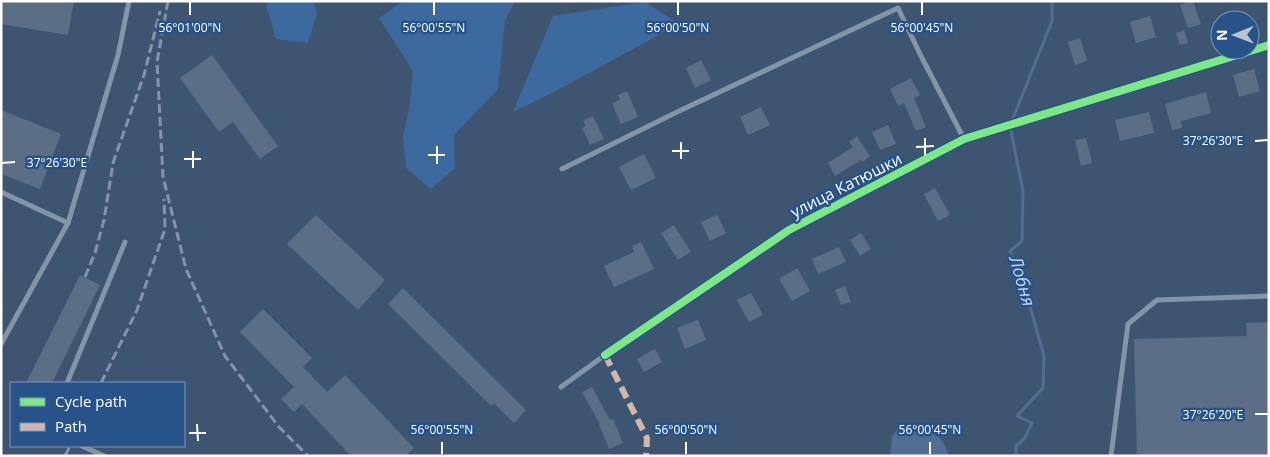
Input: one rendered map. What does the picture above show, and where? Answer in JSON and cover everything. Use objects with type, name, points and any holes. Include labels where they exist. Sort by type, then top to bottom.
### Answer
[{"type":"street","name":"улица Катюшки","points":[[605,355],[789,230],[964,139],[1269,45]]},
{"type":"lane","points":[[1,344],[68,223],[118,56],[128,1]]},
{"type":"lane","points":[[562,169],[898,8],[964,139]]},
{"type":"lane","points":[[1,192],[68,223]]},
{"type":"lane","points":[[67,382],[125,242]]},
{"type":"lane","points":[[1111,456],[1128,324],[1157,300],[1269,296]]},
{"type":"lane","points":[[561,387],[605,355]]},
{"type":"lane","points":[[84,447],[104,456]]},
{"type":"shaded area","points":[[267,1],[314,1],[317,14],[308,43],[276,39],[267,8]]},
{"type":"shaded area","points":[[404,1],[515,1],[505,20],[498,89],[454,135],[455,168],[431,189],[406,168],[403,137],[410,104],[413,71],[379,18]]},
{"type":"shaded area","points":[[645,2],[679,24],[554,92],[513,112],[553,16]]},
{"type":"shaded area","points":[[904,428],[937,435],[949,456],[890,456],[892,436],[897,430]]},
{"type":"building","points":[[1,1],[74,1],[68,35],[1,24]]},
{"type":"building","points":[[1193,1],[1201,24],[1188,28],[1180,5]]},
{"type":"building","points":[[1150,16],[1156,37],[1136,43],[1130,22]]},
{"type":"building","points":[[1184,30],[1188,43],[1180,45],[1176,33]]},
{"type":"building","points":[[1080,38],[1087,61],[1075,65],[1068,42]]},
{"type":"building","points":[[212,55],[278,146],[260,159],[233,122],[219,132],[180,78]]},
{"type":"building","points":[[701,60],[711,80],[695,88],[686,68]]},
{"type":"building","points":[[1254,69],[1260,91],[1239,97],[1233,75]]},
{"type":"building","points":[[911,78],[920,95],[914,98],[926,127],[916,131],[904,103],[898,106],[890,89]]},
{"type":"building","points":[[627,91],[638,117],[621,124],[612,103],[620,100],[618,95]]},
{"type":"building","points":[[1206,92],[1211,113],[1181,121],[1182,128],[1172,130],[1165,104]]},
{"type":"building","points":[[761,107],[770,125],[748,135],[740,117]]},
{"type":"building","points":[[1,110],[61,134],[40,189],[1,174]]},
{"type":"building","points":[[1149,112],[1154,133],[1120,141],[1115,120]]},
{"type":"building","points":[[593,116],[604,139],[590,145],[582,128],[586,126],[583,121]]},
{"type":"building","points":[[888,125],[896,144],[880,150],[872,132]]},
{"type":"building","points":[[857,136],[870,156],[863,162],[861,160],[835,176],[828,163],[853,147],[849,142]]},
{"type":"building","points":[[1086,138],[1092,163],[1081,166],[1075,140]]},
{"type":"building","points":[[644,154],[656,178],[631,190],[619,167]]},
{"type":"building","points":[[935,188],[950,215],[938,221],[924,194]]},
{"type":"building","points":[[316,215],[385,280],[358,310],[287,244]]},
{"type":"building","points":[[717,215],[726,233],[710,241],[701,222]]},
{"type":"building","points":[[674,225],[691,252],[678,260],[661,233]]},
{"type":"building","points":[[861,233],[871,249],[860,256],[850,240]]},
{"type":"building","points":[[641,242],[654,269],[614,287],[604,266],[634,252],[632,246]]},
{"type":"building","points":[[839,247],[846,262],[818,274],[812,259]]},
{"type":"building","points":[[797,268],[810,291],[792,301],[779,279]]},
{"type":"building","points":[[80,275],[100,285],[52,382],[26,382]]},
{"type":"building","points":[[845,286],[851,302],[841,305],[835,290]]},
{"type":"building","points":[[403,288],[526,410],[514,423],[494,403],[491,406],[388,304]]},
{"type":"building","points":[[751,293],[763,315],[749,322],[737,300]]},
{"type":"building","points":[[263,309],[312,358],[303,367],[327,392],[345,375],[414,448],[406,456],[351,456],[302,404],[294,412],[281,399],[294,387],[240,332]]},
{"type":"building","points":[[698,320],[706,340],[685,349],[677,328]]},
{"type":"building","points":[[1269,322],[1269,456],[1137,456],[1134,339],[1247,336],[1246,323]]},
{"type":"building","points":[[655,349],[662,362],[644,372],[637,359]]},
{"type":"building","points":[[592,387],[610,420],[613,419],[623,443],[609,449],[600,424],[582,392]]},
{"type":"waterway","name":"Лобня","points":[[1016,456],[1016,446],[1024,439],[1032,423],[1017,416],[1043,388],[1044,356],[1023,282],[1010,251],[1022,241],[1023,191],[1010,126],[1052,21],[1052,1]]},
{"type":"railway","points":[[168,1],[157,62],[163,177],[186,269],[225,356],[279,427],[308,456]]},
{"type":"railway","points":[[85,277],[95,253],[104,220],[113,163],[144,75],[160,11]]},
{"type":"railway","points":[[101,382],[137,310],[165,229],[164,199]]},
{"type":"railway","points":[[65,456],[70,447]]},
{"type":"marked path","points":[[605,355],[647,438],[646,456]]},
{"type":"cycle path","points":[[605,355],[789,230],[964,139],[1269,45]]}]
